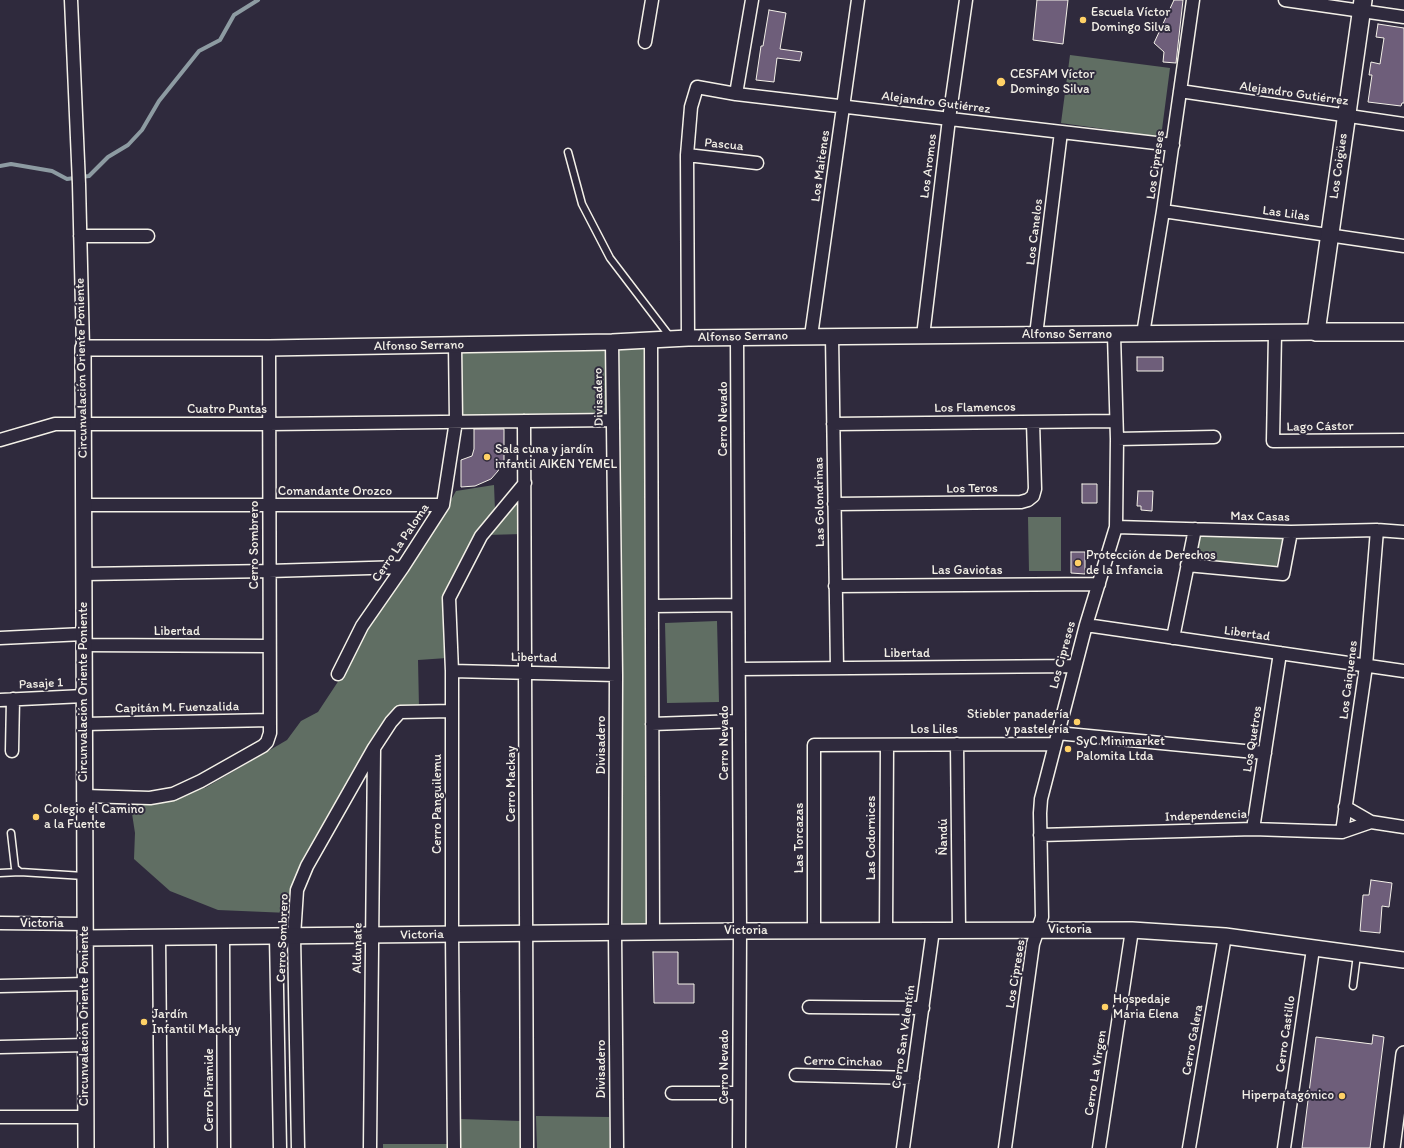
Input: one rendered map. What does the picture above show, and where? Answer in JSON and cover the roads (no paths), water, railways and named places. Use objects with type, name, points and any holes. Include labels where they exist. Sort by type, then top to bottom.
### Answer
[{"type":"main road","name":"Los Coigües","points":[[1316,332],[1362,6]]},
{"type":"main road","name":"Alfonso Serrano","points":[[1316,332],[1404,332]]},
{"type":"street","name":"Circunvalación Oriente Poniente","points":[[70,0],[79,184],[83,348],[86,1148]]},
{"type":"street","points":[[645,42],[652,0]]},
{"type":"street","points":[[736,94],[752,0]]},
{"type":"street","name":"Los Maitenes","points":[[811,336],[858,0]]},
{"type":"street","name":"Los Aromos","points":[[923,336],[949,119],[966,0]]},
{"type":"street","name":"Los Cipreses","points":[[1143,334],[1163,210],[1193,0]]},
{"type":"street","points":[[1285,0],[1362,6],[1404,17]]},
{"type":"street","name":"Alejandro Gutiérrez","points":[[687,155],[691,107],[697,87],[736,94],[1172,145]]},
{"type":"street","name":"Alejandro Gutiérrez","points":[[1180,91],[1404,124]]},
{"type":"street","name":"Los Canelos","points":[[1036,335],[1061,132]]},
{"type":"street","points":[[687,155],[688,338]]},
{"type":"street","name":"Pascua","points":[[687,155],[757,163]]},
{"type":"street","name":"Las Lilas","points":[[1163,210],[1404,246]]},
{"type":"street","points":[[80,236],[148,236]]},
{"type":"street","name":"Alfonso Serrano","points":[[83,348],[455,346],[612,342],[688,338],[811,336],[1316,332]]},
{"type":"street","name":"Lago Cástor","points":[[1275,333],[1273,441],[1404,440]]},
{"type":"street","name":"Los Cipreses","points":[[1005,1148],[1033,944],[1042,917],[1040,835],[1041,799],[1086,625],[1116,527],[1117,439],[1114,334]]},
{"type":"street","name":"Las Golondrinas","points":[[832,336],[837,668]]},
{"type":"street","name":"Cerro Nevado","points":[[737,338],[740,931],[739,1148]]},
{"type":"street","points":[[651,340],[653,932]]},
{"type":"street","name":"Divisadero","points":[[612,342],[616,675],[615,933],[617,1148]]},
{"type":"street","name":"Cerro La Paloma","points":[[338,674],[362,626],[403,567],[443,505],[456,421],[455,346]]},
{"type":"street","name":"Cerro Sombrero","points":[[85,796],[150,798],[173,794],[201,781],[263,746],[267,742],[270,733],[268,348]]},
{"type":"street","name":"Cuatro Puntas","points":[[0,440],[55,424],[269,424],[613,420]]},
{"type":"street","name":"Cerro Mackay","points":[[524,421],[527,1148]]},
{"type":"street","name":"Los Flamencos","points":[[833,424],[1116,421]]},
{"type":"street","name":"Los Teros","points":[[834,504],[1021,502],[1028,500],[1033,496],[1035,489],[1033,422]]},
{"type":"street","points":[[1117,439],[1214,437]]},
{"type":"street","name":"Cerro Panguilemu","points":[[454,1148],[452,671],[449,598],[481,536],[525,483]]},
{"type":"street","name":"Comandante Orozco","points":[[84,505],[443,505]]},
{"type":"street","name":"Max Casas","points":[[1116,527],[1291,532],[1377,530],[1404,532]]},
{"type":"street","points":[[1173,638],[1195,529]]},
{"type":"street","name":"Los Caiquenes","points":[[1342,832],[1366,666],[1377,530]]},
{"type":"street","points":[[1187,565],[1283,574],[1291,532]]},
{"type":"street","points":[[84,574],[403,567]]},
{"type":"street","name":"Las Gaviotas","points":[[835,586],[1099,584]]},
{"type":"street","points":[[652,606],[738,605]]},
{"type":"street","name":"Libertad","points":[[1086,625],[1404,671]]},
{"type":"street","name":"Libertad","points":[[0,638],[270,646]]},
{"type":"street","name":"Los Quetros","points":[[1253,829],[1280,653]]},
{"type":"street","name":"Libertad","points":[[739,669],[1075,666]]},
{"type":"street","name":"Libertad","points":[[452,671],[616,675]]},
{"type":"street","name":"Pasaje 1","points":[[0,700],[84,696]]},
{"type":"street","points":[[12,751],[13,700]]},
{"type":"street","name":"Cerro Sombrero","points":[[298,1148],[294,936],[298,890],[307,866],[374,748],[391,722],[400,712],[452,711]]},
{"type":"street","name":"Capitán M. Fuenzalida","points":[[84,724],[270,720]]},
{"type":"street","points":[[652,724],[739,720]]},
{"type":"street","name":"Los Liles","points":[[814,745],[957,744],[1056,738],[1265,753]]},
{"type":"street","name":"Ñandú","points":[[957,744],[959,930]]},
{"type":"street","name":"Las Torcazas","points":[[814,745],[814,931]]},
{"type":"street","name":"Las Codornices","points":[[886,931],[887,745]]},
{"type":"street","name":"Aldunate","points":[[370,1148],[374,748]]},
{"type":"street","name":"Independencia","points":[[1345,807],[1371,822],[1404,827]]},
{"type":"street","name":"Independencia","points":[[1040,835],[1253,829],[1342,832],[1371,822]]},
{"type":"street","name":"Victoria","points":[[0,924],[159,937],[740,931],[1132,930],[1225,936],[1312,949],[1404,960]]},
{"type":"street","name":"Cerro San Valentín","points":[[903,1148],[933,930]]},
{"type":"street","name":"Cerro La Virgen","points":[[1099,1148],[1132,930]]},
{"type":"street","name":"Cerro Piramide","points":[[223,936],[224,1148]]},
{"type":"street","name":"Cerro Sombrero","points":[[276,936],[280,1148]]},
{"type":"street","name":"Cerro Galera","points":[[1189,1148],[1225,936]]},
{"type":"street","points":[[159,937],[161,1148]]},
{"type":"street","name":"Cerro Castillo","points":[[1284,1148],[1312,949]]},
{"type":"street","points":[[0,986],[86,984]]},
{"type":"street","points":[[809,1007],[923,1008]]},
{"type":"street","points":[[0,1047],[86,1045]]},
{"type":"street","points":[[1392,1148],[1404,1054]]},
{"type":"street","name":"Cerro Cinchao","points":[[796,1075],[913,1078]]},
{"type":"street","points":[[672,1093],[739,1093]]},
{"type":"street","points":[[0,1117],[86,1117]]},
{"type":"lane","points":[[568,152],[582,204],[610,258],[672,339]]},
{"type":"lane","points":[[11,833],[15,868],[20,872]]},
{"type":"lane","points":[[0,873],[20,872],[84,876]]},
{"type":"lane","points":[[1353,986],[1358,954]]},
{"type":"waterway","points":[[0,166],[11,164],[52,171],[67,179],[89,176],[108,157],[128,145],[142,130],[159,101],[199,51],[220,40],[234,15],[258,0]]},
{"type":"place","name":"Escuela Víctor Domingo Silva","points":[[1083,20]]},
{"type":"place","name":"CESFAM Víctor Domingo Silva","points":[[1001,82]]},
{"type":"place","name":"Sala cuna y jardín infantil AIKEN YEMEL","points":[[487,457]]},
{"type":"place","name":"Protección de Derechos de la Infancia","points":[[1078,563]]},
{"type":"place","name":"Stiebler panadería y pastelería","points":[[1077,722]]},
{"type":"place","name":"SyC Minimarket Palomita Ltda","points":[[1068,749]]},
{"type":"place","name":"Colegio el Camino a la Fuente","points":[[36,817]]},
{"type":"place","name":"Hospedaje Maria Elena","points":[[1105,1007]]},
{"type":"place","name":"Jardín Infantil Mackay","points":[[144,1022]]},
{"type":"place","name":"Hiperpatagónico","points":[[1342,1096]]}]
